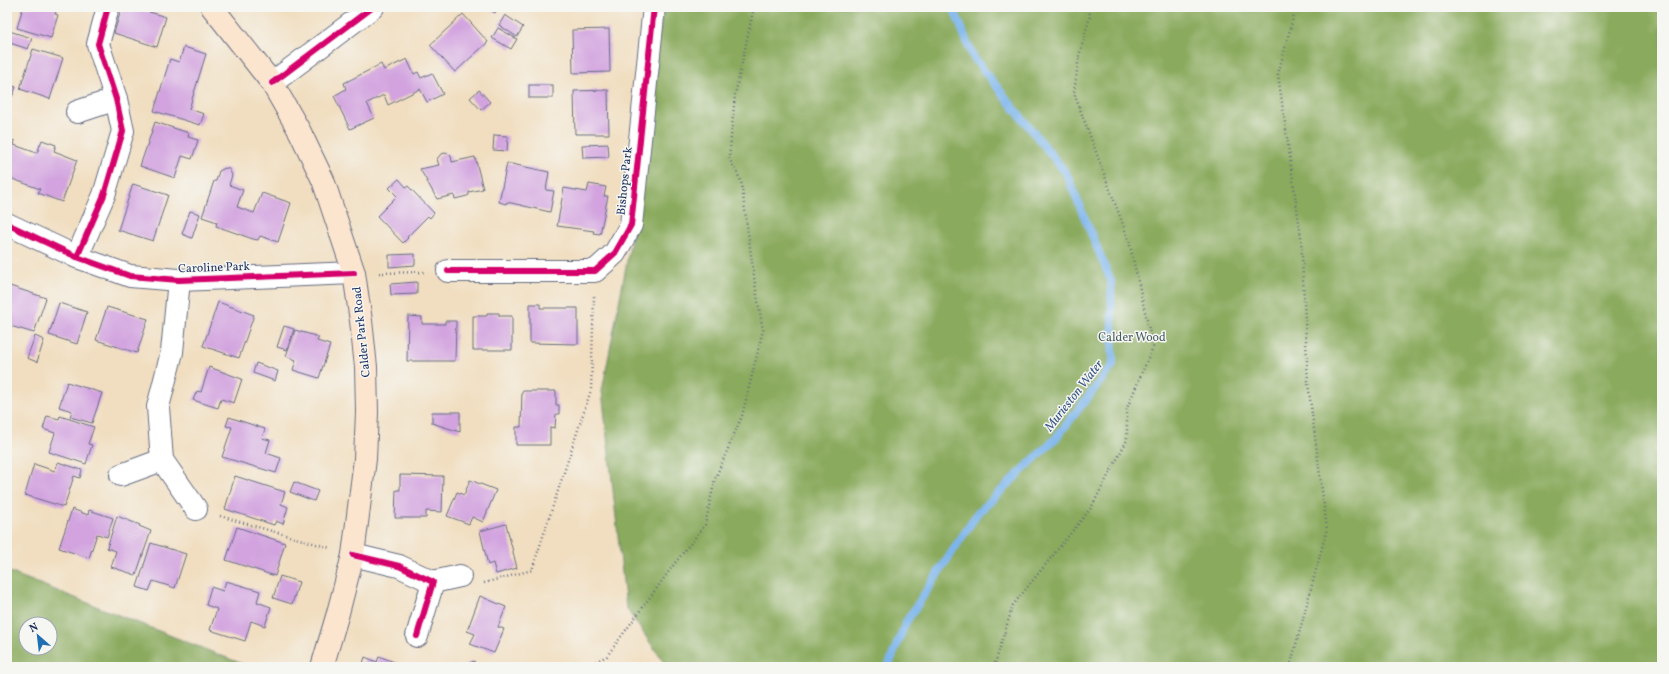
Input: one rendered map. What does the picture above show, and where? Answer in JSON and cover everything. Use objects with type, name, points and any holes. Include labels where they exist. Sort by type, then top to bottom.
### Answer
[{"type":"main road","name":"Calder Park Road","points":[[212,7],[272,83],[300,132],[324,180],[354,273],[361,321],[367,412],[365,459],[352,555],[338,613],[322,667]]},
{"type":"street","points":[[77,257],[104,195],[123,131],[116,98],[98,44],[108,7]]},
{"type":"street","points":[[272,83],[373,7]]},
{"type":"street","name":"Bishops Park","points":[[595,271],[615,253],[630,225],[654,7]]},
{"type":"street","points":[[77,112],[116,98]]},
{"type":"street","name":"Caroline Park","points":[[7,224],[77,257],[130,276],[179,280],[354,273]]},
{"type":"street","points":[[448,271],[595,271]]},
{"type":"street","name":"Caroline Park","points":[[162,460],[158,408],[172,352],[179,280]]},
{"type":"street","points":[[121,475],[162,460],[196,509]]},
{"type":"street","points":[[352,555],[399,566],[433,582],[460,576]]},
{"type":"street","points":[[417,636],[433,582]]},
{"type":"path","points":[[585,667],[607,656],[675,563],[705,525],[715,479],[742,416],[763,330],[741,181],[729,158],[735,94],[754,7]]},
{"type":"path","points":[[994,667],[1013,605],[1091,508],[1128,440],[1127,408],[1153,347],[1129,241],[1074,93],[1079,56],[1090,16],[1089,7]]},
{"type":"path","points":[[1290,667],[1327,529],[1308,383],[1301,237],[1278,74],[1296,7]]},
{"type":"path","points":[[354,273],[448,271]]},
{"type":"path","points":[[460,576],[468,587],[532,570],[591,390],[595,271]]},
{"type":"path","points":[[196,509],[352,555]]},
{"type":"green space","name":"Calder Wood","points":[[663,7],[1662,7],[1662,667],[667,667],[626,608],[602,391],[634,225]]},
{"type":"green space","points":[[7,571],[250,667],[7,667]]},
{"type":"building","points":[[23,7],[58,7],[55,14],[58,15],[51,38],[17,28]]},
{"type":"building","points":[[122,7],[133,7],[166,17],[157,47],[114,33]]},
{"type":"building","points":[[485,7],[499,7],[495,13]]},
{"type":"building","points":[[463,14],[488,42],[455,72],[430,45]]},
{"type":"building","points":[[505,15],[523,27],[517,37],[499,25]]},
{"type":"building","points":[[498,28],[517,39],[511,49],[492,38]]},
{"type":"building","points":[[609,29],[610,72],[573,73],[572,30]]},
{"type":"building","points":[[9,31],[32,38],[28,49],[7,42]]},
{"type":"building","points":[[184,47],[206,54],[189,109],[204,114],[200,125],[154,111],[170,59],[179,62]]},
{"type":"building","points":[[33,49],[63,58],[50,99],[20,89]]},
{"type":"building","points":[[407,59],[414,74],[418,72],[421,78],[432,73],[443,94],[427,102],[420,89],[388,105],[384,95],[367,103],[374,118],[350,129],[334,96],[346,89],[344,83],[381,64],[384,70]]},
{"type":"building","points":[[7,84],[16,87],[12,97],[7,95]]},
{"type":"building","points":[[529,85],[553,85],[553,98],[529,98]]},
{"type":"building","points":[[479,90],[490,102],[481,110],[470,98]]},
{"type":"building","points":[[608,90],[609,134],[575,134],[574,91]]},
{"type":"building","points":[[155,122],[189,133],[188,137],[198,140],[192,159],[182,156],[175,178],[140,166]]},
{"type":"building","points":[[494,135],[508,136],[507,151],[493,150]]},
{"type":"building","points":[[7,139],[15,141],[14,145],[37,153],[42,140],[56,145],[54,151],[77,160],[62,202],[38,193],[40,189],[7,177]]},
{"type":"building","points":[[608,144],[609,157],[583,158],[582,145]]},
{"type":"building","points":[[446,153],[451,156],[452,162],[475,157],[483,189],[469,192],[469,195],[467,196],[455,199],[454,195],[437,199],[420,169],[439,165],[437,159],[441,154]]},
{"type":"building","points":[[507,163],[549,172],[546,190],[554,191],[550,212],[507,202],[506,204],[499,202]]},
{"type":"building","points":[[225,168],[229,169],[232,175],[229,185],[243,190],[237,207],[254,213],[262,193],[291,203],[278,242],[260,236],[258,240],[253,239],[216,226],[217,222],[202,217],[214,181],[216,181],[219,171]]},
{"type":"building","points":[[399,179],[406,187],[408,186],[434,213],[430,218],[428,216],[403,243],[377,216],[397,196],[389,188]]},
{"type":"building","points":[[133,184],[168,195],[153,241],[118,230]]},
{"type":"building","points":[[589,184],[606,187],[604,196],[608,196],[600,234],[593,233],[594,231],[557,226],[564,188],[587,192]]},
{"type":"building","points":[[190,211],[200,214],[192,238],[182,234]]},
{"type":"building","points":[[415,254],[415,265],[389,267],[389,255]]},
{"type":"building","points":[[417,282],[417,294],[391,295],[390,284]]},
{"type":"building","points":[[7,285],[46,298],[34,333],[7,325]]},
{"type":"building","points":[[218,302],[254,315],[239,358],[203,346]]},
{"type":"building","points":[[59,303],[87,312],[77,344],[49,335]]},
{"type":"building","points":[[530,304],[540,304],[540,308],[578,308],[578,344],[530,343]]},
{"type":"building","points":[[107,307],[148,319],[137,353],[96,340]]},
{"type":"building","points":[[487,313],[499,313],[499,316],[512,316],[512,350],[473,350],[473,316],[487,316]]},
{"type":"building","points":[[408,316],[422,317],[422,324],[445,324],[445,321],[456,321],[455,361],[407,361]]},
{"type":"building","points":[[284,326],[294,329],[287,350],[277,347]]},
{"type":"building","points":[[295,330],[319,337],[317,341],[330,345],[319,378],[293,370],[296,360],[286,356]]},
{"type":"building","points":[[35,336],[44,340],[37,362],[27,358]]},
{"type":"building","points":[[256,363],[278,371],[275,381],[253,373]]},
{"type":"building","points":[[209,367],[242,379],[234,403],[221,399],[218,408],[193,400],[197,391],[201,392]]},
{"type":"building","points":[[67,382],[102,393],[92,423],[70,417],[72,411],[59,407]]},
{"type":"building","points":[[522,391],[556,391],[556,405],[559,405],[559,414],[556,414],[555,428],[550,427],[550,445],[516,445],[516,427],[521,427]]},
{"type":"building","points":[[432,412],[460,412],[460,432],[432,423]]},
{"type":"building","points":[[47,416],[59,419],[60,416],[94,427],[88,444],[92,445],[86,464],[49,452],[55,433],[43,429]]},
{"type":"building","points":[[229,417],[265,429],[262,438],[270,440],[266,453],[281,458],[276,473],[222,457],[232,427],[226,426]]},
{"type":"building","points":[[58,462],[82,470],[80,478],[74,476],[64,507],[25,495],[34,464],[55,471]]},
{"type":"building","points":[[400,475],[443,476],[442,512],[426,511],[426,518],[395,518],[396,490],[400,490]]},
{"type":"building","points":[[235,476],[285,492],[281,504],[288,507],[283,524],[276,521],[274,525],[225,509]]},
{"type":"building","points":[[470,480],[496,490],[483,522],[472,517],[469,524],[447,516],[457,492],[464,495]]},
{"type":"building","points":[[294,482],[318,491],[314,501],[290,492]]},
{"type":"building","points":[[72,509],[88,515],[89,510],[113,518],[107,537],[97,534],[89,558],[59,548]]},
{"type":"building","points":[[117,516],[151,531],[136,575],[111,567],[116,551],[107,548]]},
{"type":"building","points":[[506,524],[517,568],[496,574],[493,563],[488,565],[480,531]]},
{"type":"building","points":[[237,527],[285,543],[275,576],[226,560]]},
{"type":"building","points":[[151,543],[186,554],[175,588],[153,581],[149,591],[137,587]]},
{"type":"building","points":[[280,576],[299,582],[292,604],[273,598]]},
{"type":"building","points":[[226,581],[260,591],[257,602],[271,607],[265,626],[251,621],[245,641],[210,630],[217,609],[206,605],[211,587],[223,591]]},
{"type":"building","points":[[480,596],[506,607],[498,627],[504,629],[494,653],[470,644],[475,634],[467,631]]},
{"type":"building","points":[[379,656],[399,664],[398,667],[362,667],[365,657],[377,662]]},
{"type":"building","points":[[474,661],[476,667],[461,667]]},
{"type":"waterway","name":"Murieston Water","points":[[888,667],[906,622],[977,514],[1056,438],[1113,365],[1111,281],[1066,173],[973,57],[953,7]]},
{"type":"cycle path","points":[[77,257],[104,195],[123,131],[116,99],[98,44],[108,7]]},
{"type":"cycle path","points":[[272,83],[373,7]]},
{"type":"cycle path","points":[[448,271],[595,271],[615,253],[631,225],[654,7]]},
{"type":"cycle path","points":[[7,224],[77,257],[130,276],[179,280],[354,273]]},
{"type":"cycle path","points":[[353,555],[399,566],[433,582],[417,636]]}]
